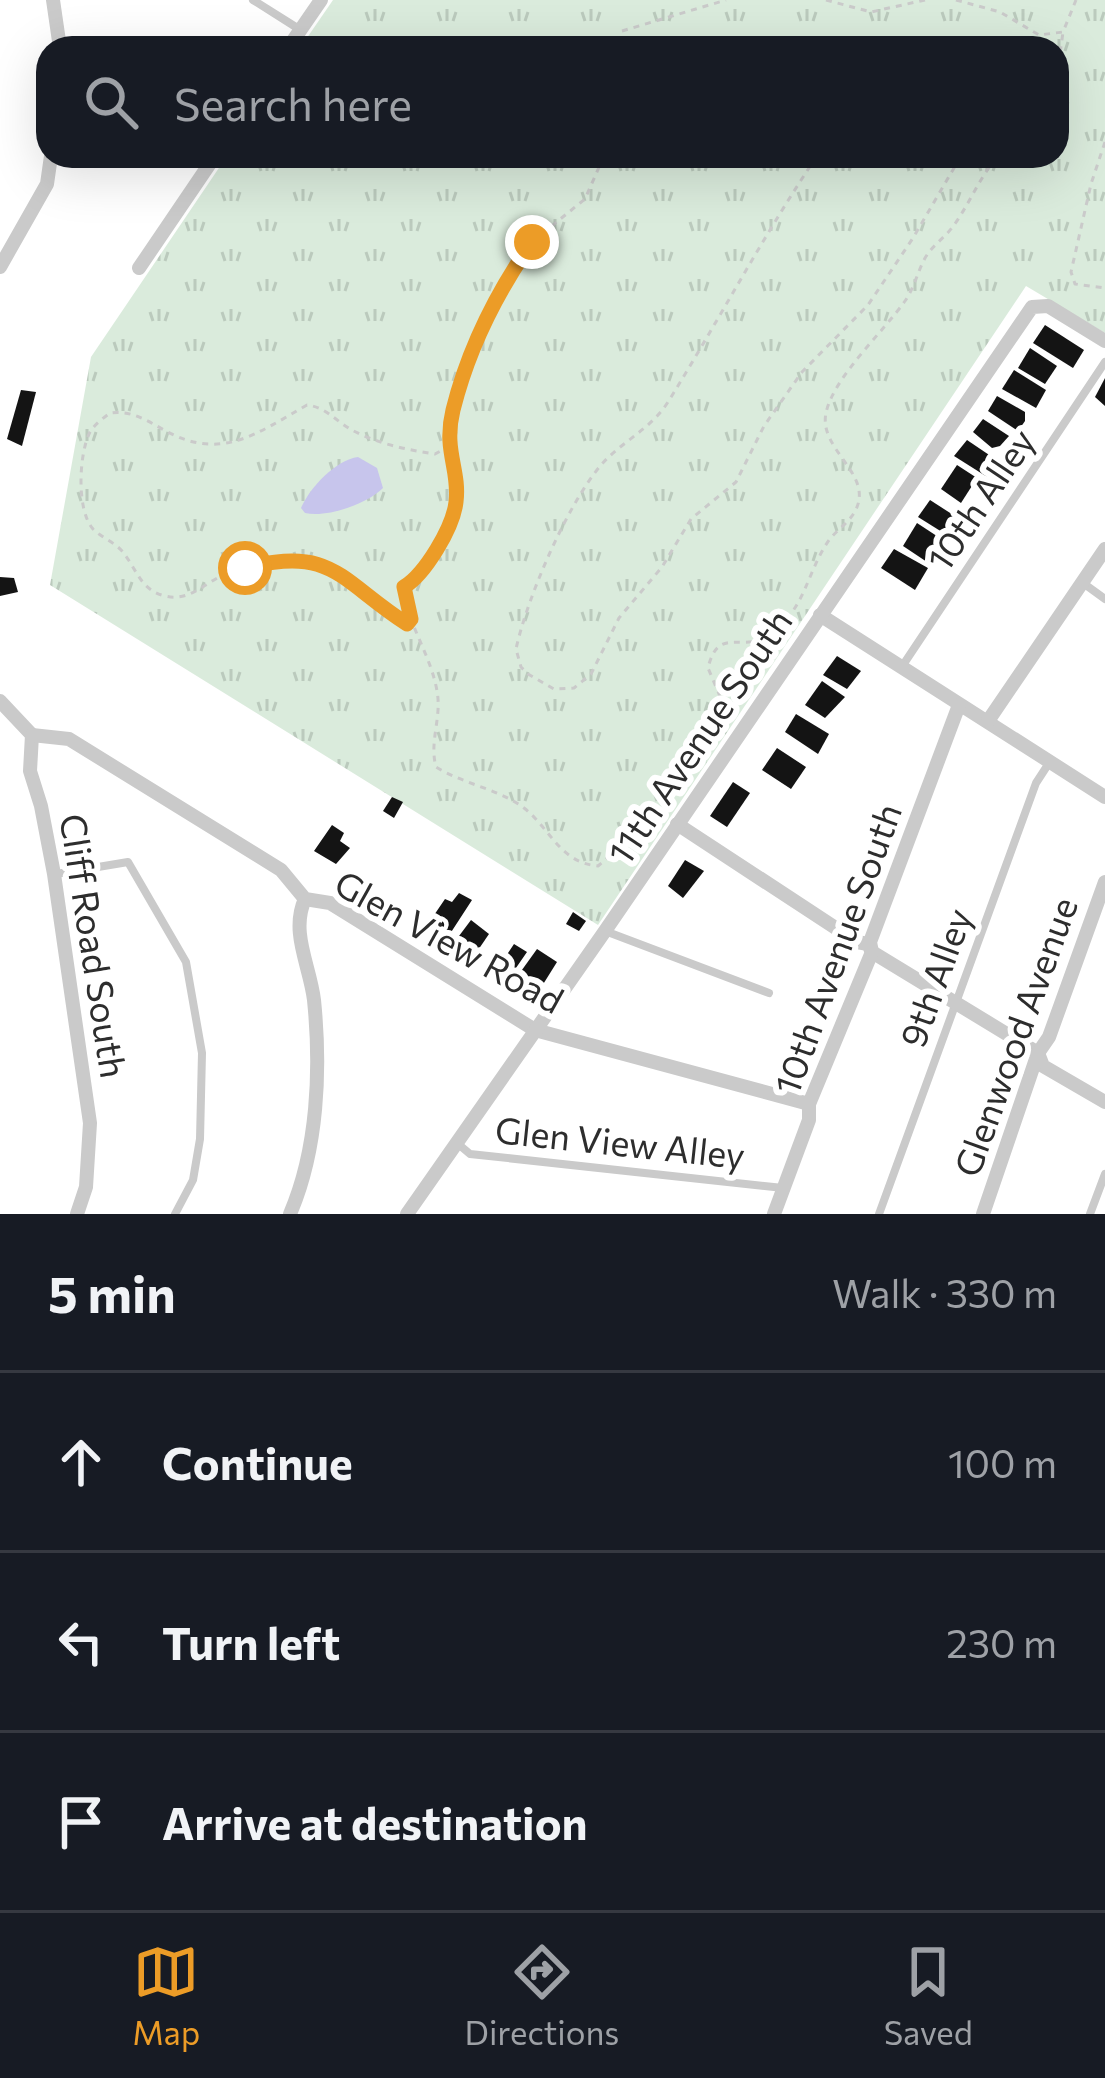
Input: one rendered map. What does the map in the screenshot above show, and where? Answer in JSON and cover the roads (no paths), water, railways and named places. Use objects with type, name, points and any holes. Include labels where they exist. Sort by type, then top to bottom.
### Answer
[{"type":"street","points":[[53,0],[58,36]]},
{"type":"street","points":[[296,36],[321,0]]},
{"type":"street","points":[[0,267],[47,184],[49,168]]},
{"type":"street","points":[[139,268],[207,168]]},
{"type":"street","name":"11th Avenue South","points":[[407,1214],[1032,307],[1048,306],[1105,341]]},
{"type":"street","points":[[988,721],[1105,549]]},
{"type":"street","points":[[820,615],[1105,797]]},
{"type":"street","points":[[0,701],[32,735]]},
{"type":"street","name":"10th Avenue South","points":[[774,1214],[809,1120],[808,1104],[872,952],[870,942],[959,705]]},
{"type":"street","name":"Cliff Road South","points":[[32,735],[30,771],[54,874],[91,1124],[86,1187],[77,1214]]},
{"type":"street","name":"Glen View Road","points":[[32,735],[69,739],[280,870],[305,899],[330,903],[535,1030],[808,1104]]},
{"type":"street","points":[[676,824],[1038,1053],[1043,1066],[1105,1102]]},
{"type":"street","name":"Glenwood Avenue","points":[[983,1214],[1038,1053],[1049,1037],[1105,882]]},
{"type":"street","points":[[290,1214],[310,1145],[318,1051],[314,994],[299,931],[305,899]]},
{"type":"lane","points":[[253,0],[300,30]]},
{"type":"lane","name":"10th Alley","points":[[901,668],[1105,362]]},
{"type":"lane","points":[[1082,583],[1105,599]]},
{"type":"lane","name":"9th Alley","points":[[879,1214],[1036,783],[1049,762]]},
{"type":"lane","points":[[54,874],[128,862],[186,962],[202,1053],[200,1138],[193,1180],[175,1214]]},
{"type":"lane","points":[[605,931],[769,993]]},
{"type":"lane","name":"Glen View Alley","points":[[456,1142],[470,1154],[783,1188]]},
{"type":"lane","points":[[1090,1214],[1105,1174]]},
{"type":"water","points":[[358,457],[377,468],[383,488],[346,508],[305,513],[301,508],[317,483],[341,463]]}]
